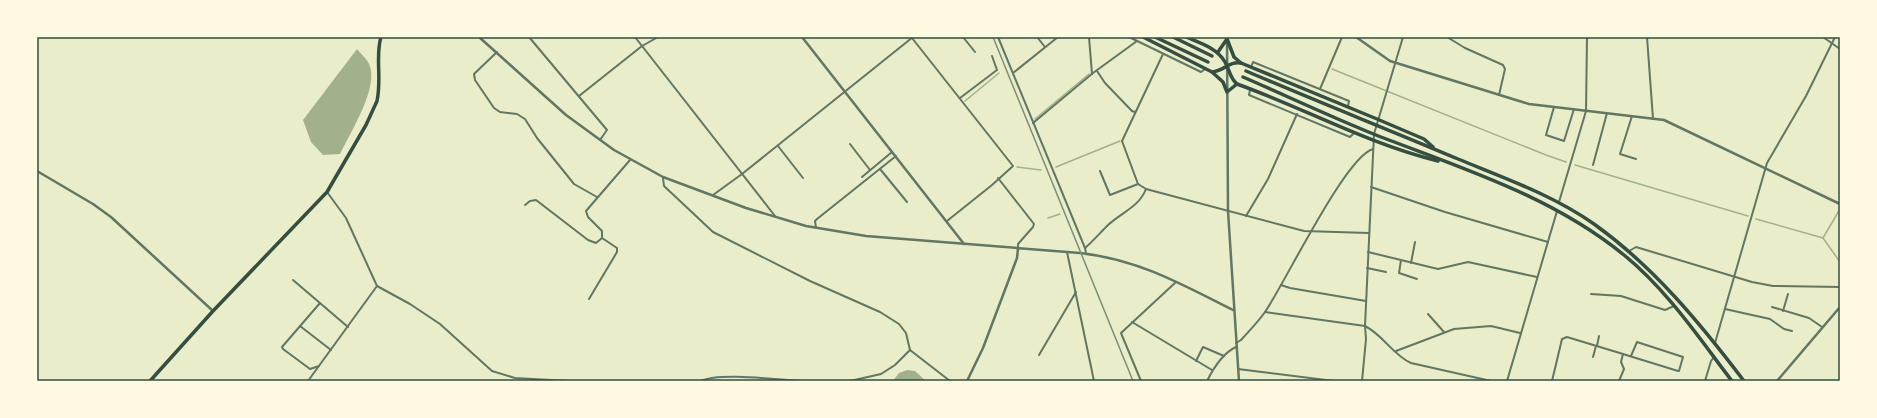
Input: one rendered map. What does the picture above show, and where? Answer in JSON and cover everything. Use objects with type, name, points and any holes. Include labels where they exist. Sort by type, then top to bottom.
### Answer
[{"type":"main road","points":[[150,381],[327,192],[366,125],[377,101],[380,88],[378,45],[381,37]]},
{"type":"main road","points":[[1143,37],[1206,68],[1223,82],[1228,92],[1237,84]]},
{"type":"main road","points":[[1156,37],[1208,62]]},
{"type":"main road","points":[[1173,37],[1212,56]]},
{"type":"main road","points":[[1186,37],[1218,52],[1227,66],[1230,75],[1237,84],[1355,133],[1421,156],[1451,164]]},
{"type":"main road","points":[[1218,52],[1227,38]]},
{"type":"main road","points":[[1227,38],[1234,57],[1241,63],[1424,139],[1439,151]]},
{"type":"main road","points":[[1212,72],[1220,71],[1231,63],[1241,63]]},
{"type":"main road","points":[[1246,71],[1558,202],[1593,224],[1629,251],[1651,271],[1744,381]]},
{"type":"main road","points":[[1243,77],[1374,134],[1501,183],[1557,210],[1591,231],[1625,255],[1647,276],[1674,306],[1732,381]]},
{"type":"street","points":[[479,37],[566,115],[600,141],[630,160],[663,176],[776,218],[816,228],[892,239],[1086,253],[1114,257],[1134,263],[1234,310]]},
{"type":"street","points":[[529,37],[607,130],[600,141]]},
{"type":"street","points":[[635,37],[776,218]]},
{"type":"street","points":[[579,96],[642,46],[658,37]]},
{"type":"street","points":[[802,37],[965,244]]},
{"type":"street","points":[[713,195],[742,174],[912,37],[1013,166],[947,221]]},
{"type":"street","points":[[963,37],[975,52]]},
{"type":"street","points":[[998,37],[1086,253]]},
{"type":"street","points":[[1037,37],[1045,47]]},
{"type":"street","points":[[1013,73],[1058,37]]},
{"type":"street","points":[[1089,37],[1092,74]]},
{"type":"street","points":[[1128,37],[1201,72],[1206,68]]},
{"type":"street","points":[[1320,89],[1342,37]]},
{"type":"street","points":[[1356,37],[1390,61],[1529,104],[1664,120],[1840,204]]},
{"type":"street","points":[[1362,381],[1366,339],[1364,326],[1375,124],[1403,37]]},
{"type":"street","points":[[1447,37],[1465,48],[1503,65],[1505,69],[1499,95]]},
{"type":"street","points":[[1558,202],[1586,111],[1587,37]]},
{"type":"street","points":[[1647,37],[1653,119]]},
{"type":"street","points":[[1823,37],[1832,45],[1840,49]]},
{"type":"street","points":[[1714,344],[1717,340],[1767,163],[1806,96],[1835,37]]},
{"type":"street","points":[[1227,38],[1228,211],[1239,381]]},
{"type":"street","points":[[1033,123],[1097,70],[1137,41]]},
{"type":"street","points":[[497,52],[474,74],[475,80],[494,108],[500,112],[517,114],[525,119],[537,138],[574,184],[597,197]]},
{"type":"street","points":[[1163,54],[1122,141],[1138,184],[1146,188],[1246,216],[1312,232],[1369,233]]},
{"type":"street","points":[[960,98],[996,70],[992,56]]},
{"type":"street","points":[[1251,67],[1253,62],[1320,89],[1349,101],[1348,107]]},
{"type":"street","points":[[1097,70],[1106,83],[1132,111],[1135,112]]},
{"type":"street","points":[[1251,89],[1249,94],[1350,137],[1355,133]]},
{"type":"street","points":[[1554,107],[1546,135],[1564,141],[1574,109]]},
{"type":"street","points":[[1592,165],[1607,113]]},
{"type":"street","points":[[1246,216],[1268,179],[1297,114]]},
{"type":"street","points":[[1632,116],[1620,154],[1636,159]]},
{"type":"street","points":[[850,144],[870,170]]},
{"type":"street","points":[[778,145],[803,178]]},
{"type":"street","points":[[1236,343],[1241,340],[1264,312],[1320,216],[1348,174],[1369,150],[1373,149]]},
{"type":"street","points":[[862,177],[892,152]]},
{"type":"street","points":[[816,228],[815,221],[817,219],[896,156]]},
{"type":"street","points":[[602,238],[602,231],[586,214],[586,211],[630,160]]},
{"type":"street","points":[[880,169],[907,202]]},
{"type":"street","points":[[37,171],[93,204],[111,217],[213,312]]},
{"type":"street","points":[[1100,171],[1110,196],[1138,184]]},
{"type":"street","points":[[663,176],[664,186],[713,232],[810,281],[880,312],[899,324],[906,332],[910,350],[950,381]]},
{"type":"street","points":[[967,381],[983,348],[1017,258],[1018,244],[1034,224],[998,178]]},
{"type":"street","points":[[1371,187],[1444,212],[1548,242]]},
{"type":"street","points":[[1085,248],[1109,224],[1137,204],[1142,198],[1146,188]]},
{"type":"street","points":[[327,192],[346,218],[377,286],[410,304],[440,324],[492,372],[515,378],[568,381]]},
{"type":"street","points":[[525,205],[530,201],[536,200],[591,242],[596,243],[602,238]]},
{"type":"street","points":[[1507,381],[1557,210]]},
{"type":"street","points":[[589,299],[617,252],[617,248],[602,238]]},
{"type":"street","points":[[1411,263],[1415,242]]},
{"type":"street","points":[[1629,251],[1636,247],[1734,277],[1773,286],[1840,287]]},
{"type":"street","points":[[1067,252],[1094,381]]},
{"type":"street","points":[[1368,252],[1438,269],[1468,262],[1537,277]]},
{"type":"street","points":[[1401,260],[1399,273],[1417,279]]},
{"type":"street","points":[[1367,268],[1386,272]]},
{"type":"street","points":[[293,280],[348,327]]},
{"type":"street","points":[[1141,381],[1121,333],[1176,282]]},
{"type":"street","points":[[1281,285],[1290,288],[1366,301]]},
{"type":"street","points":[[308,381],[377,286]]},
{"type":"street","points":[[1039,355],[1076,292]]},
{"type":"street","points":[[1591,294],[1620,296],[1665,310],[1674,306]]},
{"type":"street","points":[[1783,311],[1788,294]]},
{"type":"street","points":[[320,303],[282,347],[310,369],[320,366]]},
{"type":"street","points":[[1772,307],[1809,318],[1822,327]]},
{"type":"street","points":[[1778,381],[1840,307]]},
{"type":"street","points":[[1726,309],[1770,319],[1784,329],[1792,331]]},
{"type":"street","points":[[1264,312],[1364,326],[1373,330],[1404,360],[1411,364],[1492,381]]},
{"type":"street","points":[[1428,314],[1444,332]]},
{"type":"street","points":[[1132,322],[1212,370]]},
{"type":"street","points":[[300,326],[331,350]]},
{"type":"street","points":[[1396,351],[1444,332],[1491,326],[1520,334]]},
{"type":"street","points":[[1593,357],[1599,336]]},
{"type":"street","points":[[1552,381],[1562,339],[1566,337],[1678,371],[1683,357],[1637,342],[1631,356]]},
{"type":"street","points":[[1196,361],[1203,347],[1225,356]]},
{"type":"street","points":[[1207,381],[1212,370],[1225,356],[1236,348]]},
{"type":"street","points":[[850,381],[881,374],[895,365],[910,350]]},
{"type":"street","points":[[1619,381],[1624,369],[1621,362],[1623,354]]},
{"type":"street","points":[[1705,381],[1711,361],[1714,357]]},
{"type":"street","points":[[1238,369],[1334,381]]},
{"type":"street","points":[[701,381],[707,378],[728,377],[802,381]]},
{"type":"shaded area","points":[[357,49],[368,62],[371,73],[371,84],[367,97],[340,154],[323,155],[311,142],[303,120]]},
{"type":"shaded area","points":[[907,370],[915,371],[926,381],[893,381],[899,373]]},
{"type":"waterway","points":[[1332,69],[1566,162]]},
{"type":"waterway","points":[[965,101],[999,73]]},
{"type":"waterway","points":[[1035,119],[1089,74]]},
{"type":"waterway","points":[[1056,167],[1120,141]]},
{"type":"waterway","points":[[1575,165],[1748,216]]},
{"type":"waterway","points":[[1017,167],[1041,170]]},
{"type":"waterway","points":[[1823,238],[1840,209]]},
{"type":"waterway","points":[[1048,218],[1060,214]]},
{"type":"waterway","points":[[1756,219],[1823,238],[1840,262]]},
{"type":"railway","points":[[993,37],[1133,381]]}]
